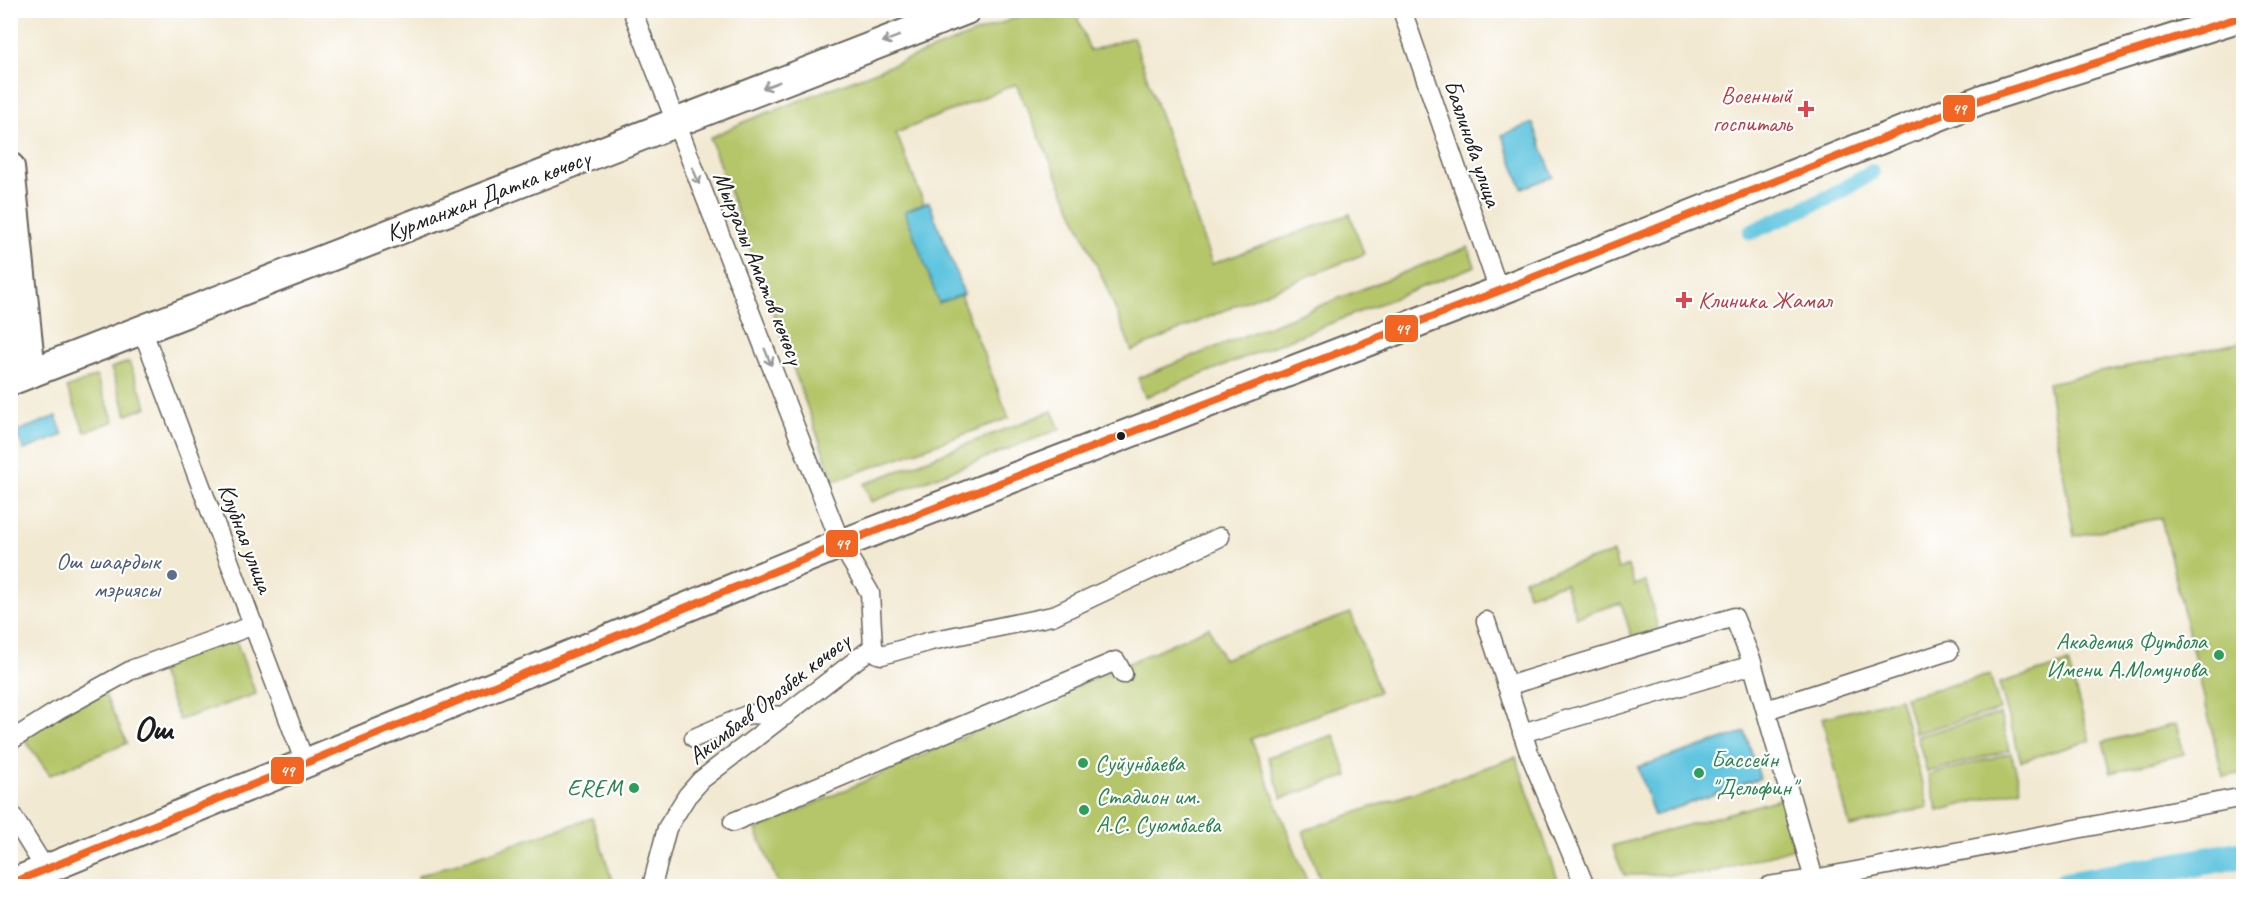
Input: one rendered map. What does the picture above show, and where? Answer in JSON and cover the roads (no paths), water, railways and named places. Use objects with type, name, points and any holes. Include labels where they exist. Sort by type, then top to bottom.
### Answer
[{"type":"main road","name":"Курманжан Датка көчөсү","points":[[21,377],[966,10]]},
{"type":"main road","points":[[10,884],[841,544],[1498,291],[1984,98],[2244,15]]},
{"type":"main road","points":[[10,167],[21,377]]},
{"type":"street","name":"Мырзалы Аматов көчөсү","points":[[632,10],[841,544]]},
{"type":"street","name":"Баялинова улица","points":[[1402,10],[1498,291]]},
{"type":"street","name":"Клубная улица","points":[[142,329],[305,763]]},
{"type":"street","points":[[873,647],[878,654],[882,655],[931,641],[1052,616],[1220,537]]},
{"type":"street","name":"Акимбаев Орозбек көчөсү","points":[[652,886],[667,828],[687,796],[702,780],[873,647],[870,593],[841,544]]},
{"type":"street","points":[[1507,686],[1734,617],[1766,710],[1814,879]]},
{"type":"street","points":[[1486,621],[1522,733],[1585,886]]},
{"type":"street","points":[[10,741],[59,710],[133,669],[254,625]]},
{"type":"street","points":[[1766,710],[1949,651]]},
{"type":"street","points":[[733,822],[1116,661],[1123,674]]},
{"type":"street","points":[[1522,733],[1752,665]]},
{"type":"street","points":[[694,738],[749,714],[785,716]]},
{"type":"street","points":[[1769,886],[2244,797]]},
{"type":"street","points":[[10,812],[46,870]]},
{"type":"water","points":[[1533,123],[1553,177],[1522,188],[1502,135]]},
{"type":"water","points":[[929,202],[964,294],[939,303],[905,211]]},
{"type":"water","points":[[56,416],[63,435],[24,450],[16,432]]},
{"type":"water","name":"Бассейн \"Дельфин\"","points":[[1745,732],[1760,778],[1654,816],[1638,767]]},
{"type":"waterway","points":[[1751,232],[1832,196],[1872,172]]},
{"type":"waterway","points":[[2066,886],[2244,854]]},
{"type":"place","name":"Военный госпиталь","points":[[1806,109]]},
{"type":"place","name":"Клиника Жамал","points":[[1684,300]]},
{"type":"place","name":"Ош шаардык мэриясы","points":[[172,575]]},
{"type":"place","name":"Академия Футбола Имени А.Момунова","points":[[2219,655]]},
{"type":"place","name":"Суйунбаева","points":[[1083,763]]},
{"type":"place","name":"Бассейн \"Дельфин\"","points":[[1699,773]]},
{"type":"place","name":"EREM","points":[[634,788]]},
{"type":"place","name":"Стадион им. А.С. Суюмбаева","points":[[1084,810]]},
{"type":"district","name":"Ош","points":[[153,727]]}]
